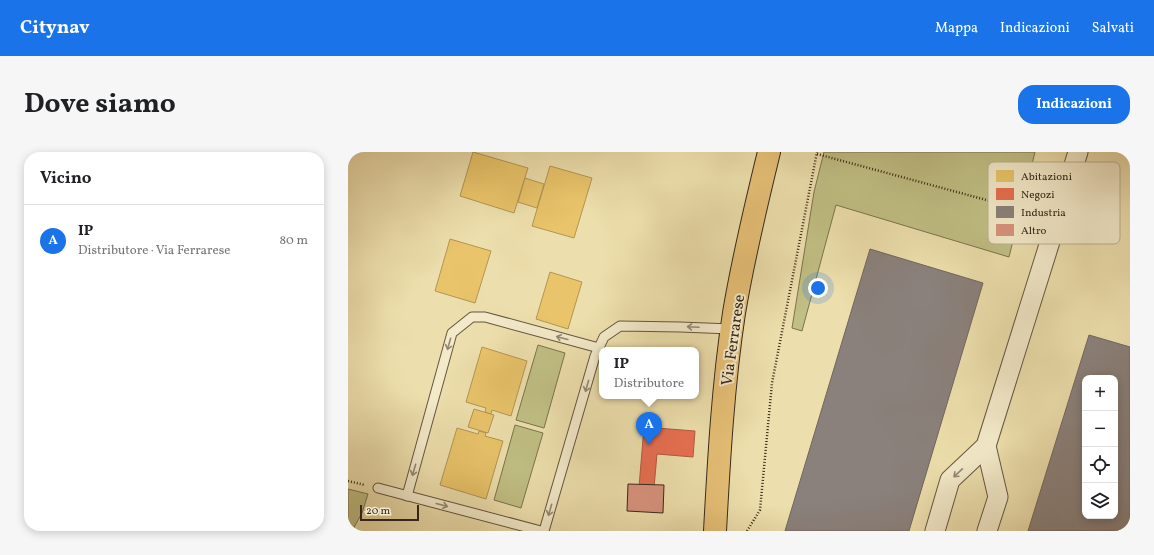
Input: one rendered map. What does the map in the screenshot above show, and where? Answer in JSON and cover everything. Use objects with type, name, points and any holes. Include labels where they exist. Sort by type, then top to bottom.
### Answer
[{"type":"main road","name":"Via Ferrarese","points":[[714,531],[723,414],[732,330],[741,275],[769,152]]},
{"type":"street","points":[[1075,162],[1078,152]]},
{"type":"street","points":[[935,531],[950,480],[986,446],[1049,244]]},
{"type":"street","points":[[986,446],[998,497],[987,531]]},
{"type":"lane","points":[[407,496],[452,333],[472,317],[485,317],[599,348],[544,531]]},
{"type":"lane","points":[[599,347],[604,337],[620,326],[680,326],[732,330]]},
{"type":"lane","points":[[378,488],[541,531]]},
{"type":"path","points":[[747,531],[760,510],[772,383],[817,153],[988,200]]},
{"type":"shaded area","points":[[824,152],[1035,152],[1033,162],[988,162],[988,244],[1012,244],[1009,257],[836,205],[802,331],[792,328],[814,192]]},
{"type":"shaded area","points":[[538,345],[565,353],[544,428],[516,420]]},
{"type":"shaded area","points":[[515,425],[543,433],[521,508],[494,500]]},
{"type":"shaded area","points":[[348,489],[368,494],[362,513],[352,531],[348,531]]},
{"type":"building: Abitazioni","points":[[473,152],[528,168],[514,213],[460,196]]},
{"type":"building: Abitazioni","points":[[550,166],[592,178],[574,238],[532,226]]},
{"type":"building: Abitazioni","points":[[525,178],[544,184],[537,208],[518,202]]},
{"type":"building: Abitazioni","points":[[450,239],[491,251],[475,303],[435,291]]},
{"type":"building: Abitazioni","points":[[550,272],[582,282],[568,329],[536,319]]},
{"type":"building: Abitazioni","points":[[482,347],[527,361],[511,416],[492,410],[491,414],[485,412],[486,408],[466,402]]},
{"type":"building: Abitazioni","points":[[474,409],[494,415],[488,433],[468,427]]},
{"type":"building: Abitazioni","points":[[457,428],[478,434],[479,431],[486,433],[485,436],[503,441],[486,499],[440,485]]},
{"type":"building: Negozi","points":[[644,427],[695,431],[693,457],[657,454],[654,488],[639,487]]},
{"type":"building: Industria","points":[[870,249],[983,283],[909,531],[785,531]]},
{"type":"building: Industria","points":[[1089,335],[1130,347],[1130,531],[1028,531]]},
{"type":"building: Altro","points":[[628,484],[664,485],[663,513],[627,511]]},
{"type":"place","name":"IP","points":[[649,445]]}]
